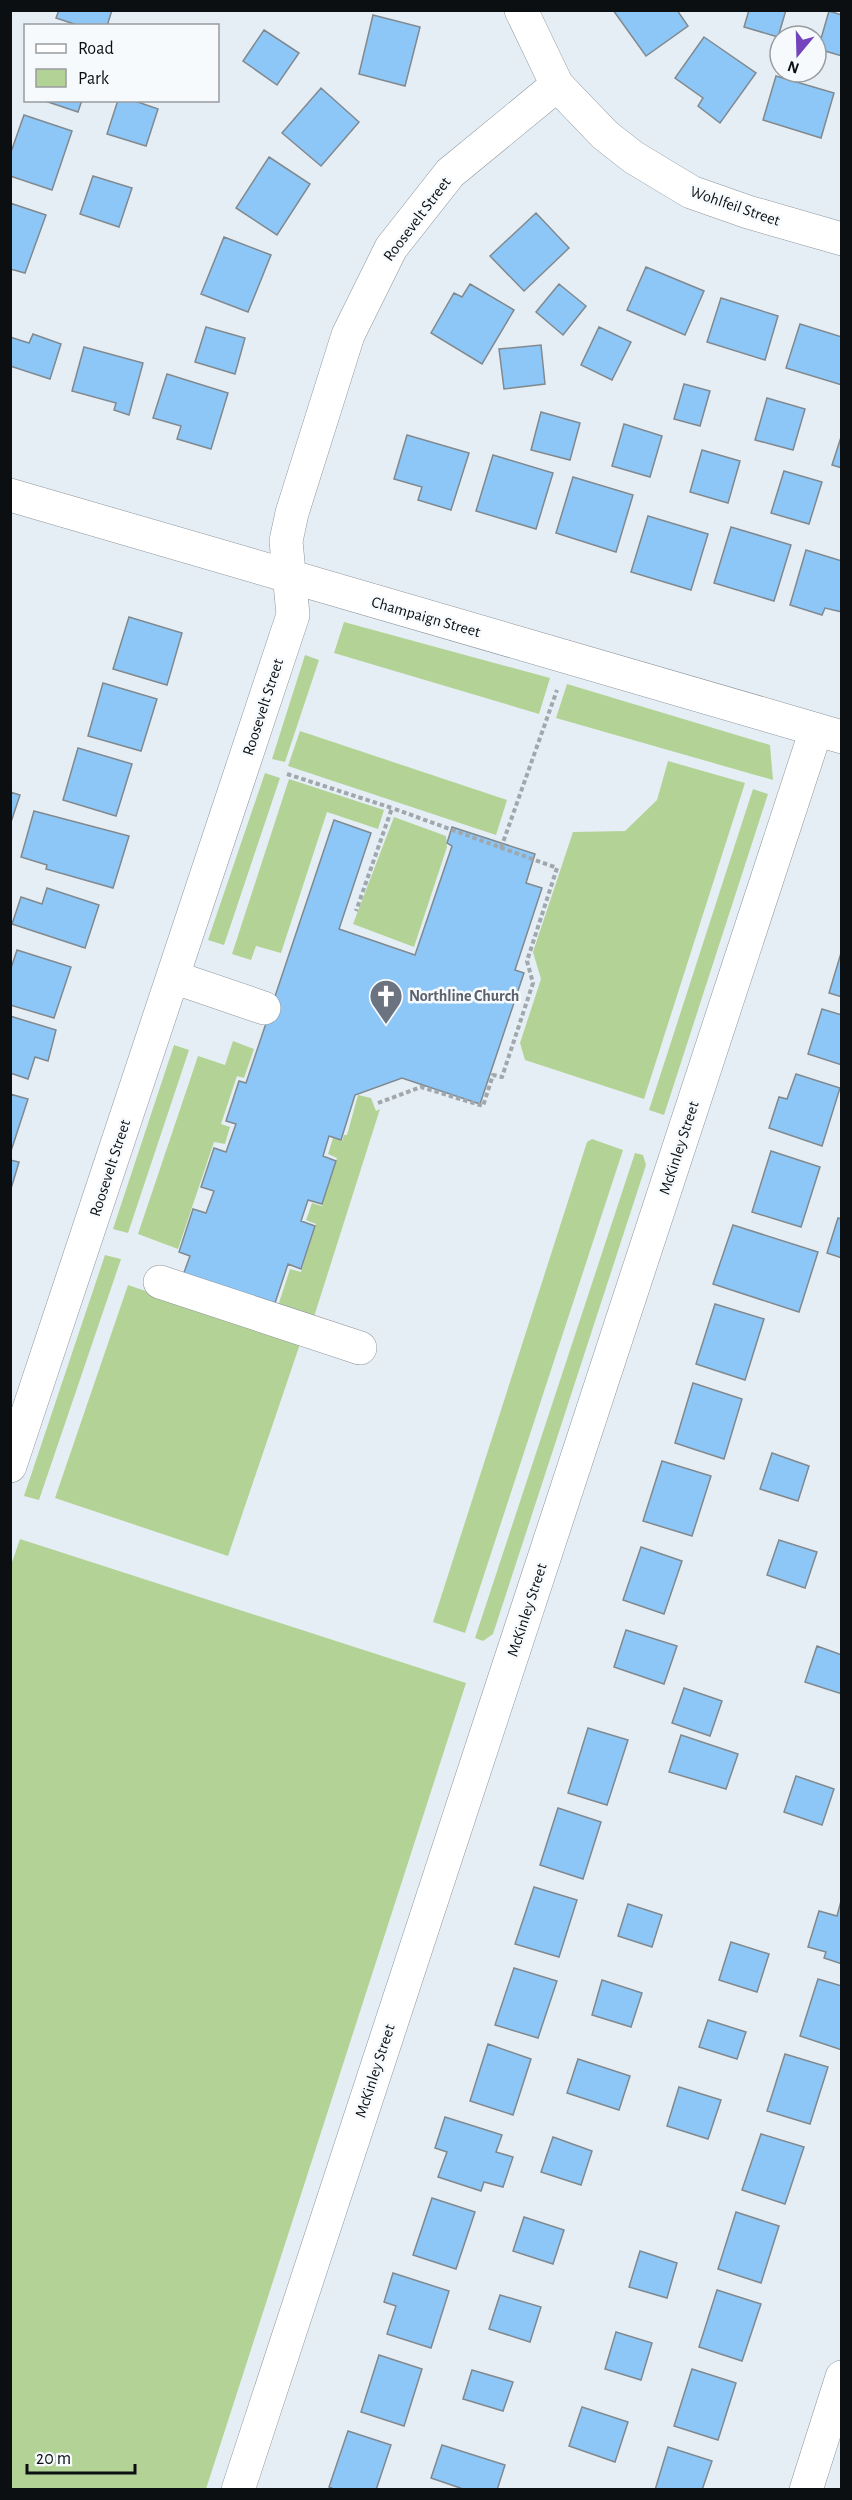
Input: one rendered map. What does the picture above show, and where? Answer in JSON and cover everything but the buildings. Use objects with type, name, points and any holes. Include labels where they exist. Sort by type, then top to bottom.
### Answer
[{"type":"street","points":[[521,10],[557,85]]},
{"type":"street","name":"Wohlfeil Street","points":[[557,85],[605,135],[633,157],[682,187],[748,212],[842,239]]},
{"type":"street","name":"Roosevelt Street","points":[[10,1466],[293,615],[286,541],[292,513],[348,335],[390,248],[450,173],[557,85]]},
{"type":"street","name":"Champaign Street","points":[[10,495],[829,734]]},
{"type":"street","name":"McKinley Street","points":[[238,2490],[829,734]]},
{"type":"street","points":[[173,976],[264,1008]]},
{"type":"street","points":[[160,1282],[360,1348]]},
{"type":"street","points":[[806,2490],[842,2378]]},
{"type":"path","points":[[501,848],[558,684]]},
{"type":"path","points":[[287,774],[392,808],[557,868],[526,962],[533,983],[502,1077],[493,1076],[483,1106],[421,1087],[378,1103]]},
{"type":"path","points":[[356,911],[392,808]]},
{"type":"green space","points":[[344,622],[550,678],[539,714],[334,653]]},
{"type":"green space","points":[[305,655],[319,660],[285,762],[272,759]]},
{"type":"green space","points":[[567,684],[770,745],[773,780],[556,718]]},
{"type":"green space","points":[[300,731],[507,800],[496,835],[288,766]]},
{"type":"green space","points":[[668,761],[745,783],[644,1099],[525,1060],[520,1043],[541,979],[533,952],[573,832],[625,831],[657,800]]},
{"type":"green space","points":[[265,773],[280,778],[224,945],[208,940]]},
{"type":"green space","points":[[289,779],[384,810],[378,829],[327,812],[281,953],[256,946],[251,960],[232,954]]},
{"type":"green space","points":[[753,789],[768,794],[664,1115],[649,1110]]},
{"type":"green space","points":[[394,817],[446,836],[447,847],[414,947],[353,924]]},
{"type":"green space","points":[[233,1041],[254,1049],[244,1078],[237,1076],[221,1124],[230,1127],[225,1144],[214,1142],[178,1249],[138,1234],[198,1056],[225,1065]]},
{"type":"green space","points":[[174,1045],[189,1050],[128,1233],[113,1229]]},
{"type":"green space","points":[[358,1095],[371,1098],[376,1111],[380,1109],[312,1323],[276,1312],[290,1269],[301,1272],[316,1224],[306,1220],[312,1203],[322,1206],[337,1158],[328,1154],[333,1138],[342,1141],[344,1135],[347,1135]]},
{"type":"green space","points":[[592,1139],[623,1150],[465,1633],[433,1622],[587,1142]]},
{"type":"green space","points":[[635,1153],[643,1155],[646,1165],[493,1634],[483,1641],[475,1638]]},
{"type":"green space","points":[[105,1255],[121,1259],[39,1500],[24,1496]]},
{"type":"green space","points":[[128,1285],[300,1344],[228,1556],[55,1498]]},
{"type":"green space","points":[[20,1539],[466,1683],[206,2489],[11,2489],[10,1568]]},
{"type":"place","name":"Northline Church","points":[[386,1025]]}]
